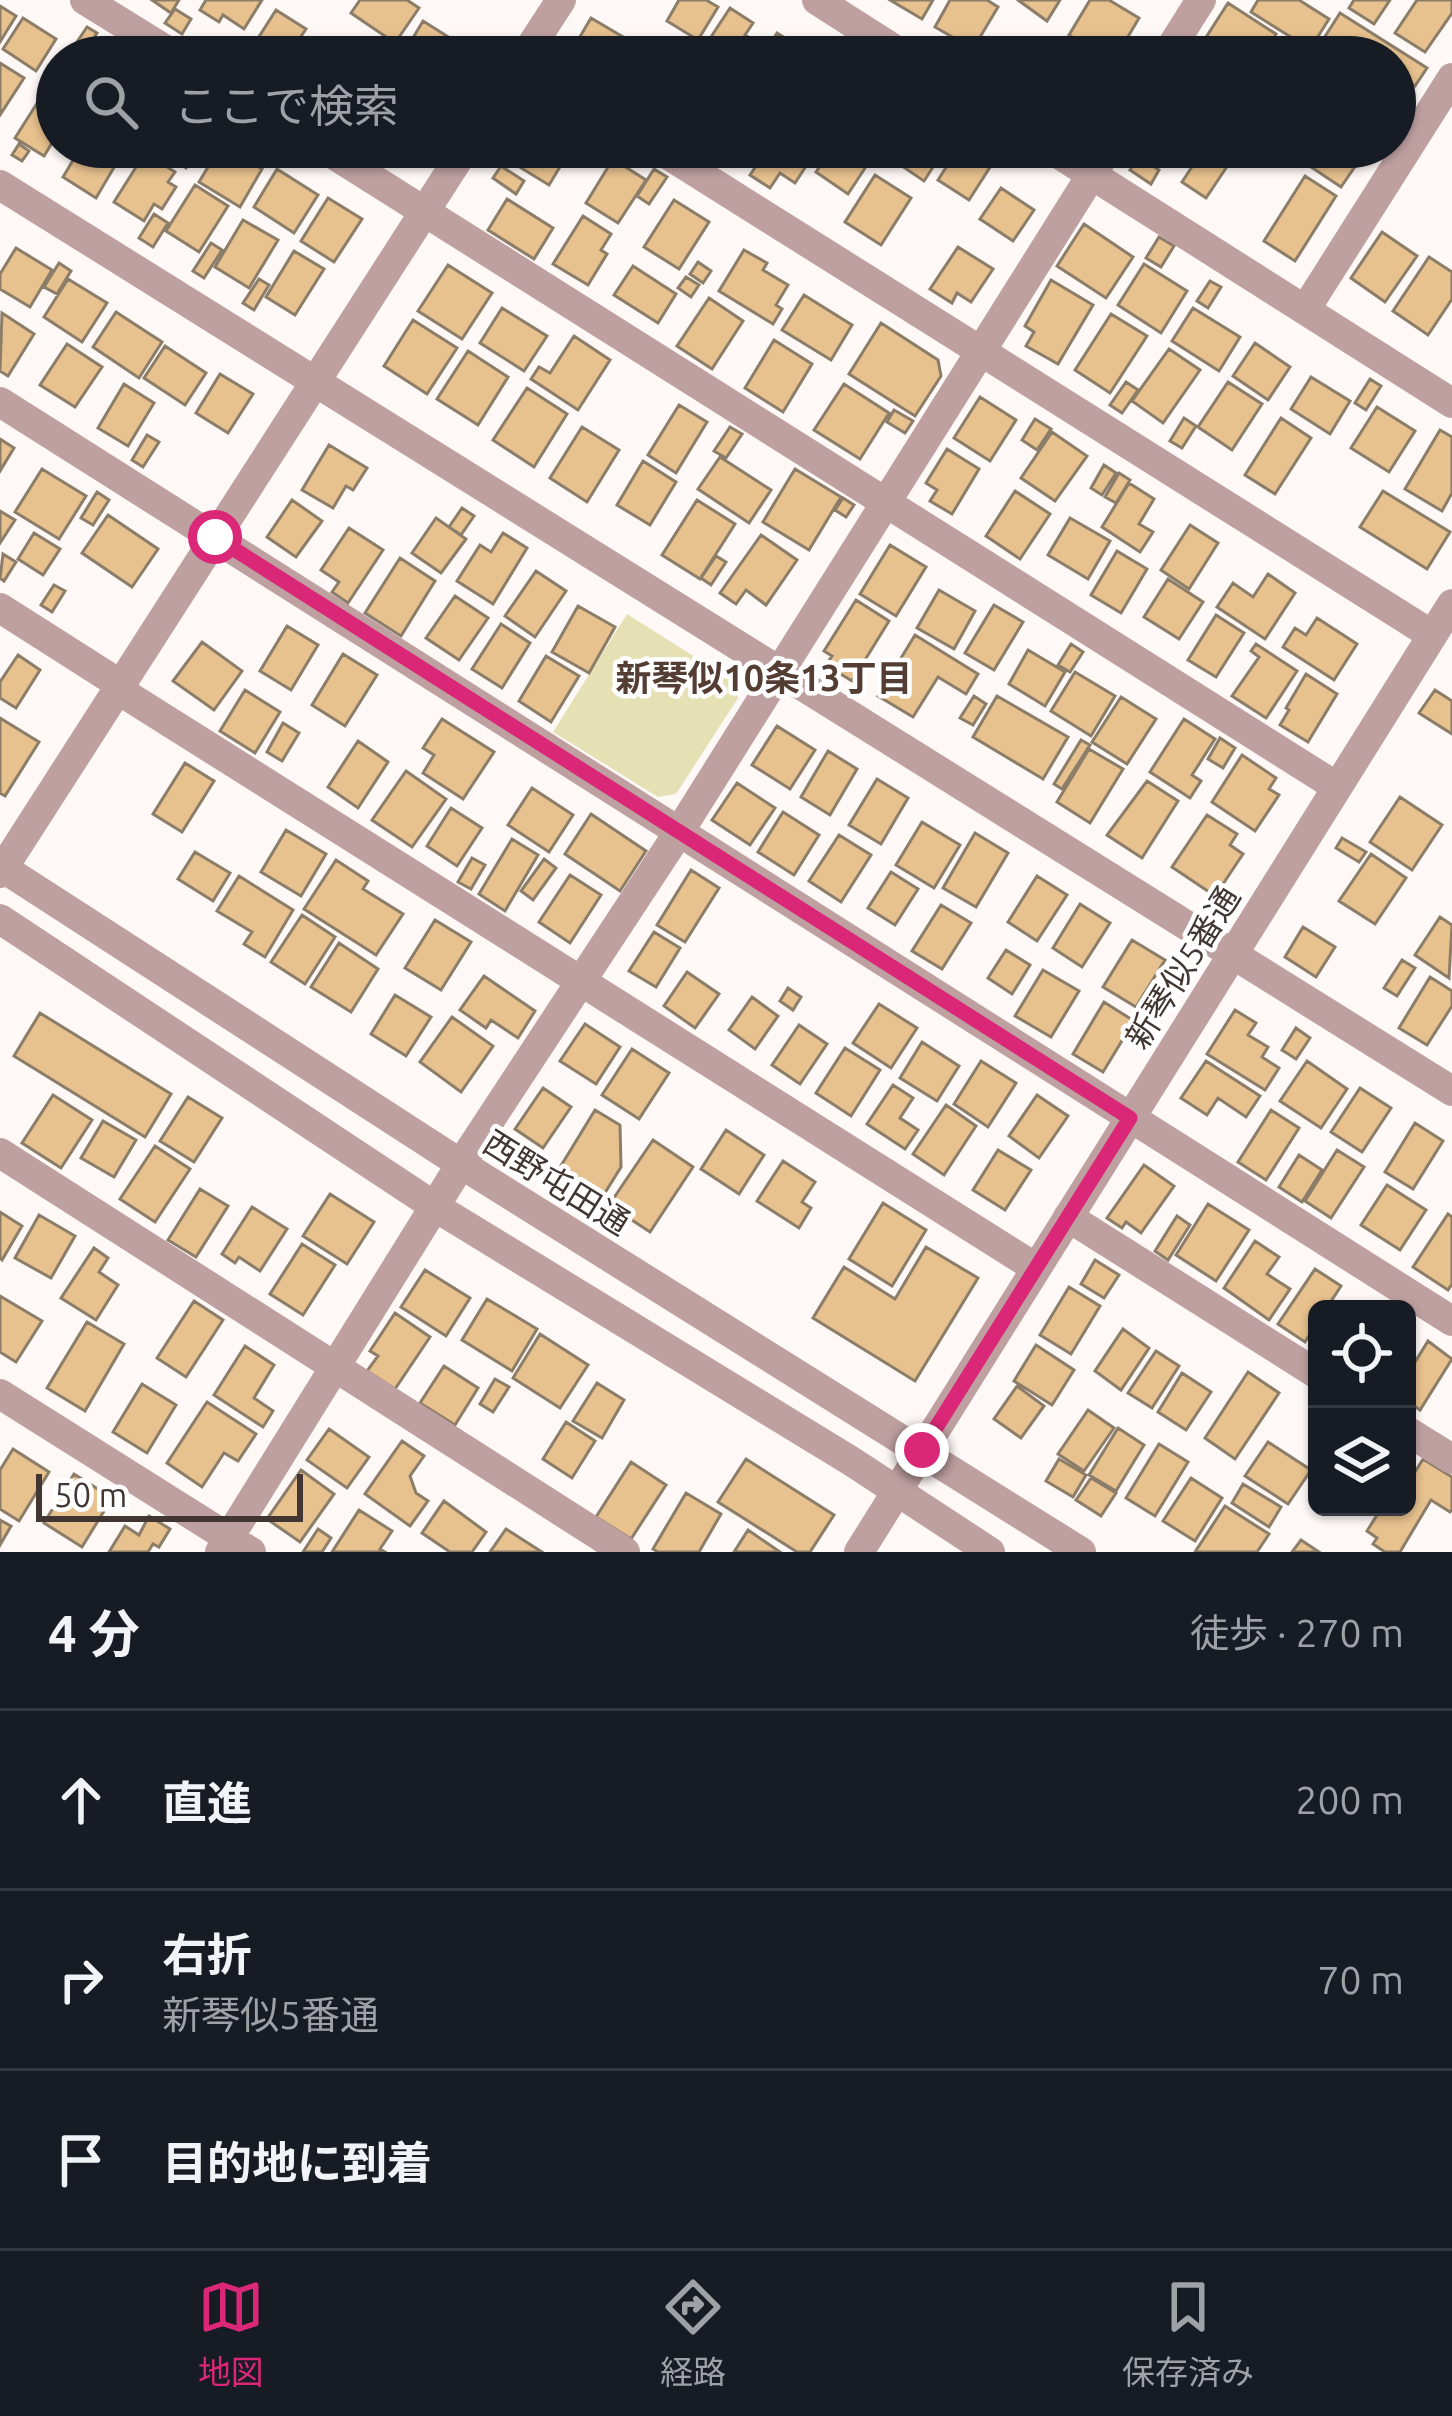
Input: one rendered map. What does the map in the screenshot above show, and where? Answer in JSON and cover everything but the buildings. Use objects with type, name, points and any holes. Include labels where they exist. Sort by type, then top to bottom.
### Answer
[{"type":"street","points":[[86,0],[143,36]]},
{"type":"street","points":[[538,36],[561,0]]},
{"type":"street","points":[[817,0],[874,36]]},
{"type":"street","points":[[1175,36],[1191,3]]},
{"type":"street","points":[[1416,135],[1452,78]]},
{"type":"street","points":[[356,168],[1337,787]]},
{"type":"street","points":[[1,869],[453,168]]},
{"type":"street","points":[[690,168],[980,350],[1444,624]]},
{"type":"street","points":[[1081,168],[1452,404]]},
{"type":"street","points":[[0,1394],[233,1547],[461,1164],[679,832],[1096,168]]},
{"type":"street","points":[[1305,310],[1395,168]]},
{"type":"street","points":[[0,185],[1452,1091]]},
{"type":"street","points":[[0,402],[1452,1322]]},
{"type":"street","points":[[0,608],[1036,1268]]},
{"type":"street","name":"新琴似5番通","points":[[860,1552],[1337,787],[1444,624]]},
{"type":"street","name":"西野屯田通","points":[[1,869],[1081,1552]]},
{"type":"street","points":[[0,920],[437,1208],[990,1552]]},
{"type":"street","points":[[0,1153],[625,1552]]},
{"type":"street","points":[[1068,1217],[1308,1368]]},
{"type":"street","points":[[1416,1437],[1452,1459]]},
{"type":"shaded area","points":[[627,614],[736,683],[738,698],[676,794],[658,797],[553,732]]},
{"type":"district","name":"新琴似10条13丁目","points":[[764,677]]},
{"type":"route","points":[[215,537],[1130,1118],[922,1450]]}]
